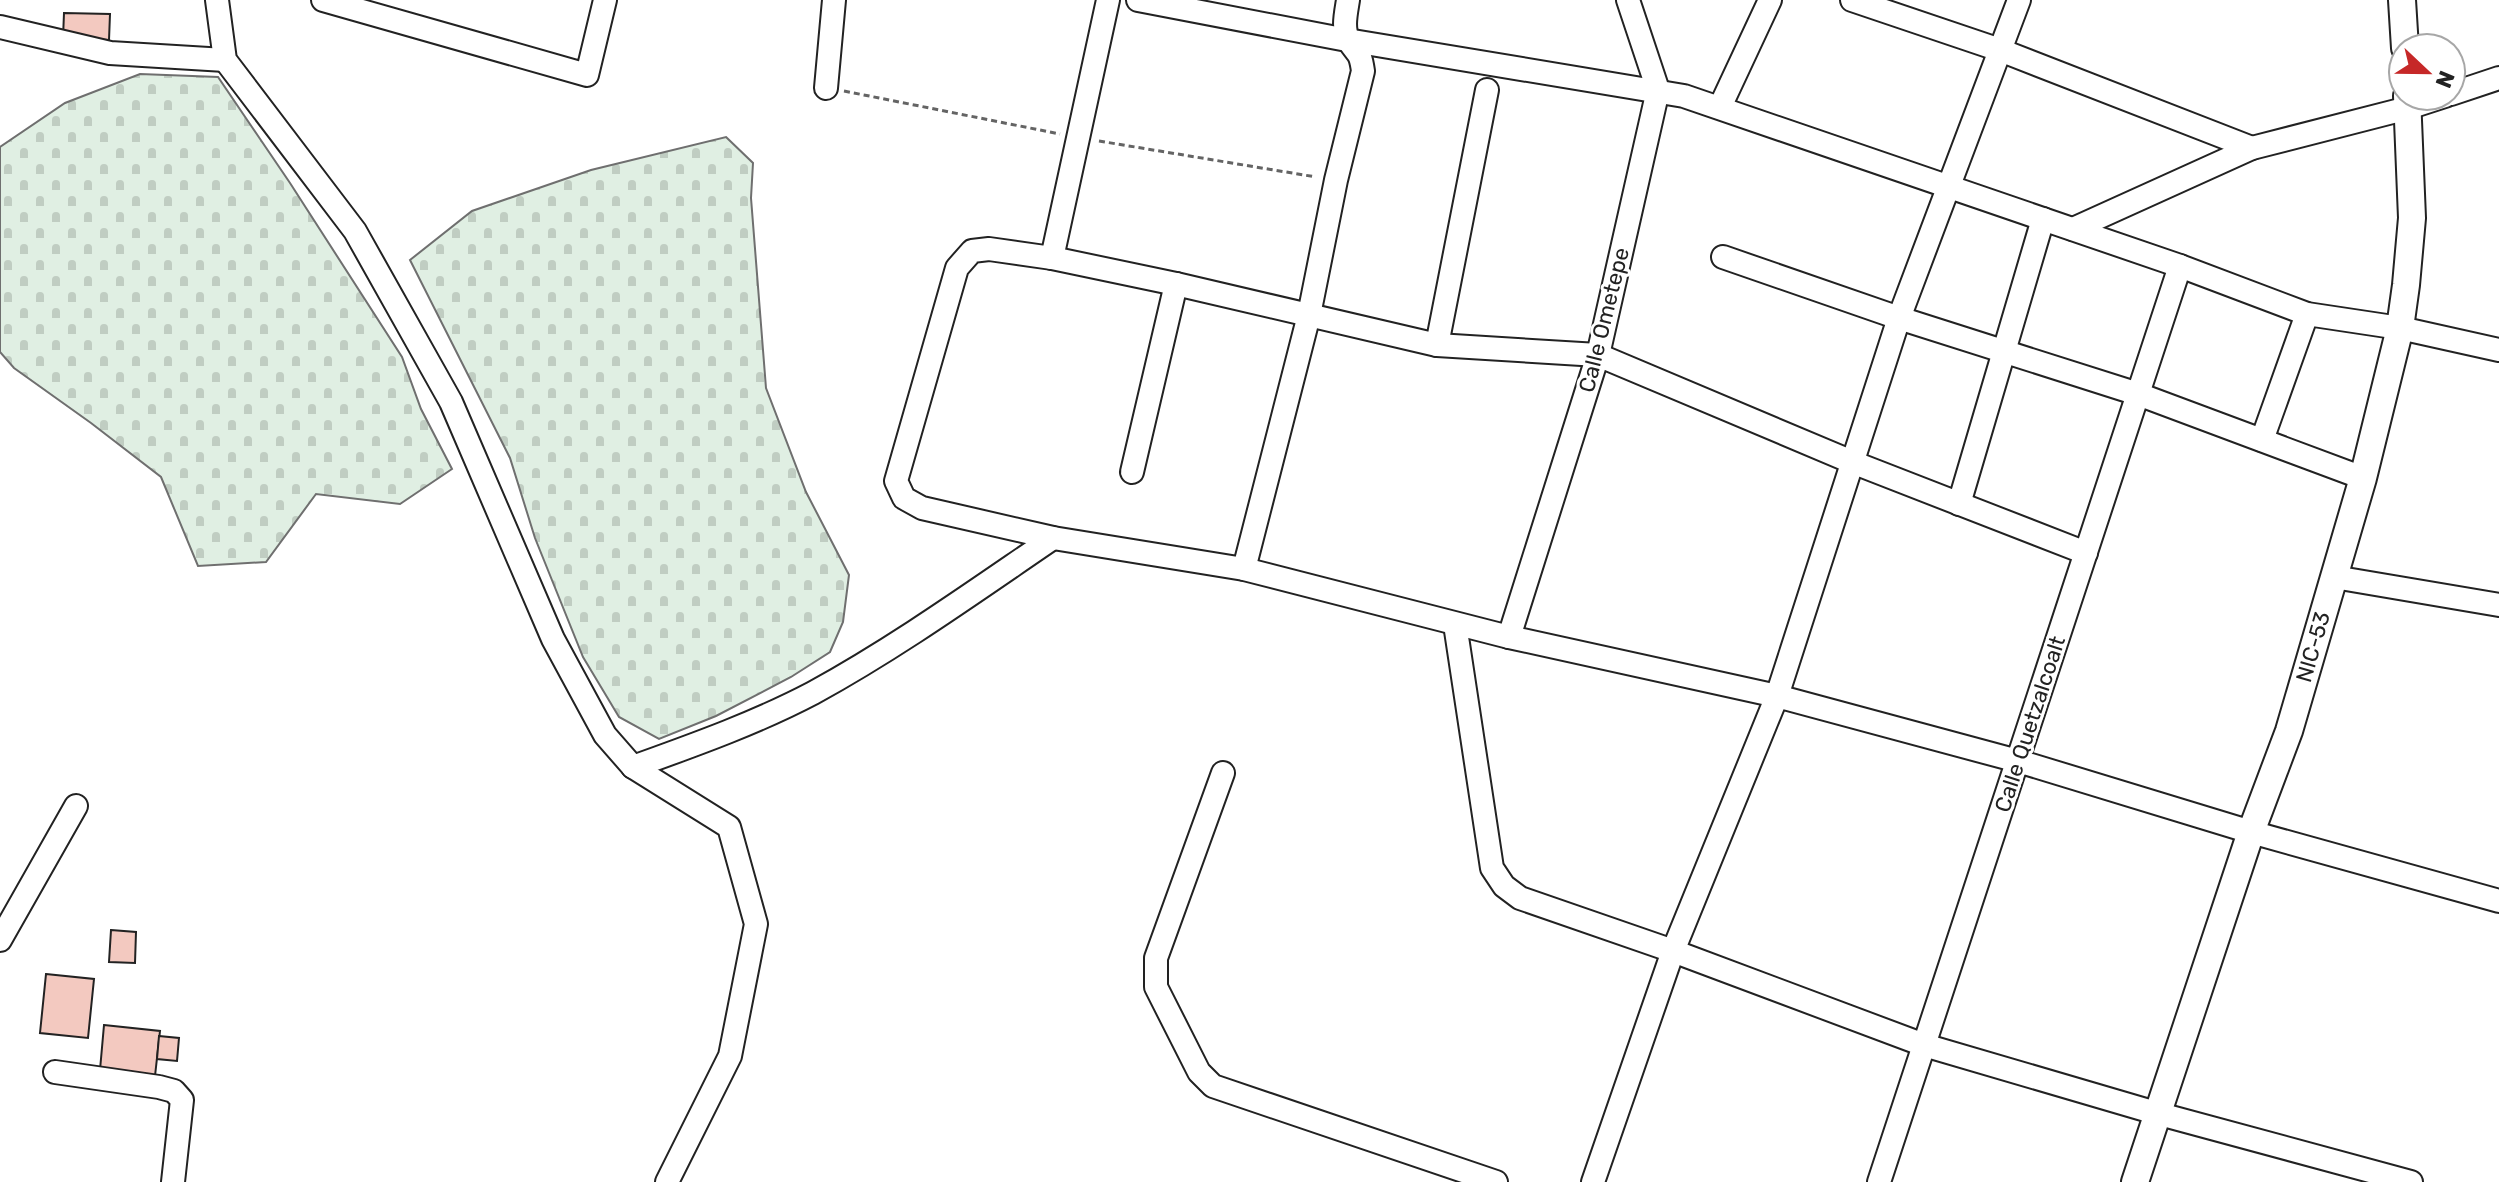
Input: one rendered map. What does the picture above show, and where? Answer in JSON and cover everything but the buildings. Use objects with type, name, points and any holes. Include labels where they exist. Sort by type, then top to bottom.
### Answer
[{"type":"main road","points":[[2402,0],[2404,32]]},
{"type":"main road","name":"NIC-53","points":[[2135,1182],[2251,832],[2289,731],[2363,478],[2400,328],[2412,218],[2408,112]]},
{"type":"street","points":[[217,0],[225,60],[355,231],[451,402],[553,639],[605,735],[633,767],[729,827],[756,924],[730,1056],[667,1182]]},
{"type":"street","points":[[323,0],[378,7],[587,75],[605,0]]},
{"type":"street","points":[[826,88],[834,0]]},
{"type":"street","points":[[1052,258],[1108,0]]},
{"type":"street","points":[[1138,0],[1347,40],[1658,90],[1720,107],[2180,266],[2307,314],[2400,328],[2499,350]]},
{"type":"street","points":[[1244,569],[1309,315],[1336,180],[1363,71],[1361,54],[1347,40],[1344,24],[1348,0]]},
{"type":"street","points":[[1628,0],[1658,90]]},
{"type":"street","points":[[1720,107],[1770,0]]},
{"type":"street","points":[[1852,0],[2000,50],[2252,148]]},
{"type":"street","points":[[1593,1182],[1673,951],[1777,696],[1899,318],[2019,0]]},
{"type":"street","points":[[0,27],[110,53],[225,60]]},
{"type":"street","points":[[2467,89],[2499,78]]},
{"type":"street","points":[[1437,345],[1487,90]]},
{"type":"street","name":"Calle Ometepe","points":[[1509,637],[1598,355],[1658,90]]},
{"type":"street","points":[[2073,229],[2252,148],[2387,108]]},
{"type":"street","points":[[1959,504],[2043,219]]},
{"type":"street","points":[[2086,553],[1852,462],[1598,355],[1437,345],[1176,284],[1052,258],[989,249],[972,251],[957,268],[896,481],[904,498],[922,508],[1053,538],[1244,569],[1509,637],[1777,696],[2018,761],[2251,832],[2499,901]]},
{"type":"street","points":[[1723,257],[1899,318],[2138,394],[2363,478]]},
{"type":"street","name":"Calle Quetzalcoalt","points":[[1879,1182],[2180,266]]},
{"type":"street","points":[[1132,472],[1176,284]]},
{"type":"street","points":[[2262,440],[2307,314]]},
{"type":"street","points":[[633,767],[718,736],[812,693],[920,628],[1053,538]]},
{"type":"street","points":[[2334,577],[2499,605]]},
{"type":"street","points":[[1455,624],[1492,868],[1504,886],[1520,898],[1673,951],[1924,1045],[2156,1113],[2411,1182]]},
{"type":"street","points":[[1223,773],[1156,958],[1156,987],[1199,1072],[1213,1086],[1496,1182]]},
{"type":"street","points":[[0,940],[76,806]]},
{"type":"street","points":[[55,1072],[174,1091],[182,1100],[173,1182]]},
{"type":"green space","points":[[140,74],[218,77],[402,357],[421,409],[452,469],[400,504],[316,494],[266,562],[198,566],[161,477],[14,368],[0,352],[0,147],[65,103]]},
{"type":"green space","points":[[726,137],[753,163],[751,198],[766,388],[806,492],[849,575],[843,622],[830,652],[791,677],[716,716],[659,739],[619,717],[583,657],[535,538],[510,458],[410,260],[472,211],[591,170]]}]
